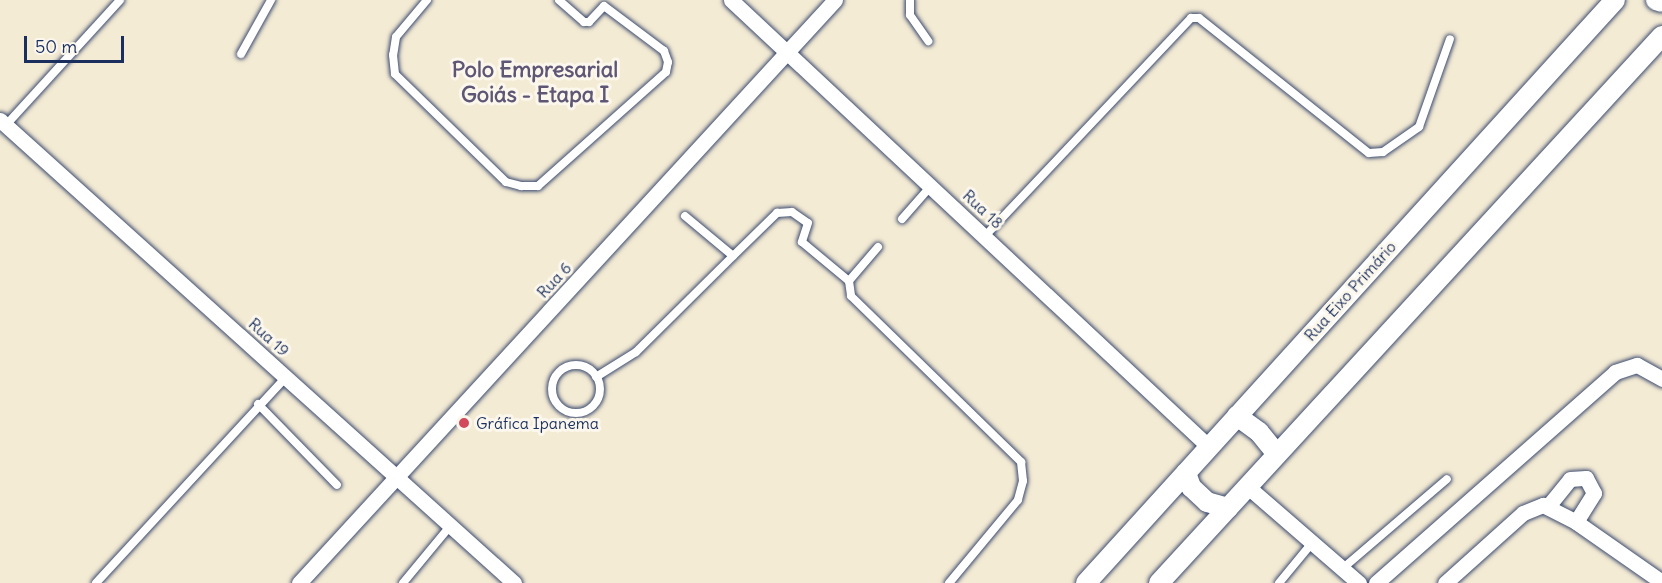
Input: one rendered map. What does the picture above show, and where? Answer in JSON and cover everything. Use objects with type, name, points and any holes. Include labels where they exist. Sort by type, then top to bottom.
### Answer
[{"type":"street","name":"Rua 18","points":[[731,0],[932,185],[1208,446]]},
{"type":"street","name":"Rua 6","points":[[299,583],[835,0]]},
{"type":"street","name":"Rua Eixo Primário","points":[[1086,583],[1615,0]]},
{"type":"street","points":[[1656,0],[1662,2]]},
{"type":"street","points":[[1160,583],[1662,36]]},
{"type":"street","name":"Rua 19","points":[[3,122],[514,583]]},
{"type":"street","points":[[1376,583],[1615,372],[1637,365],[1662,379]]},
{"type":"street","points":[[1237,416],[1259,432],[1277,454]]},
{"type":"street","points":[[1186,473],[1191,487],[1207,502],[1228,508]]},
{"type":"street","points":[[1455,580],[1523,513],[1549,505],[1570,479],[1586,478],[1594,493],[1575,522]]},
{"type":"street","points":[[1248,487],[1359,583]]},
{"type":"street","points":[[1549,505],[1662,582]]},
{"type":"lane","points":[[3,122],[120,0]]},
{"type":"lane","points":[[241,54],[271,0]]},
{"type":"lane","points":[[428,0],[396,37],[393,55],[395,74],[506,182],[522,186],[538,186],[666,72],[668,62],[664,51],[604,6],[589,22],[584,22],[559,0]]},
{"type":"lane","points":[[910,0],[910,15],[928,41]]},
{"type":"lane","points":[[986,236],[1191,18],[1199,18],[1370,153],[1383,152],[1419,127],[1450,39]]},
{"type":"lane","points":[[902,219],[932,185]]},
{"type":"lane","points":[[596,377],[636,352],[777,213],[792,212],[808,223],[802,242],[849,281],[851,296],[1021,462],[1023,481],[1018,500],[949,583]]},
{"type":"lane","points":[[685,216],[733,256]]},
{"type":"lane","points":[[849,281],[878,247]]},
{"type":"lane","points":[[578,365],[596,377],[597,399],[587,410],[566,411],[555,401],[554,379],[564,369],[578,365]]},
{"type":"lane","points":[[96,583],[258,404],[286,377]]},
{"type":"lane","points":[[258,404],[337,485]]},
{"type":"lane","points":[[1342,569],[1447,479]]},
{"type":"lane","points":[[403,583],[450,525]]},
{"type":"lane","points":[[1279,583],[1312,543]]},
{"type":"place","name":"Gráfica Ipanema","points":[[464,423]]},
{"type":"district","name":"Polo Empresarial Goiás - Etapa I","points":[[535,82]]}]
